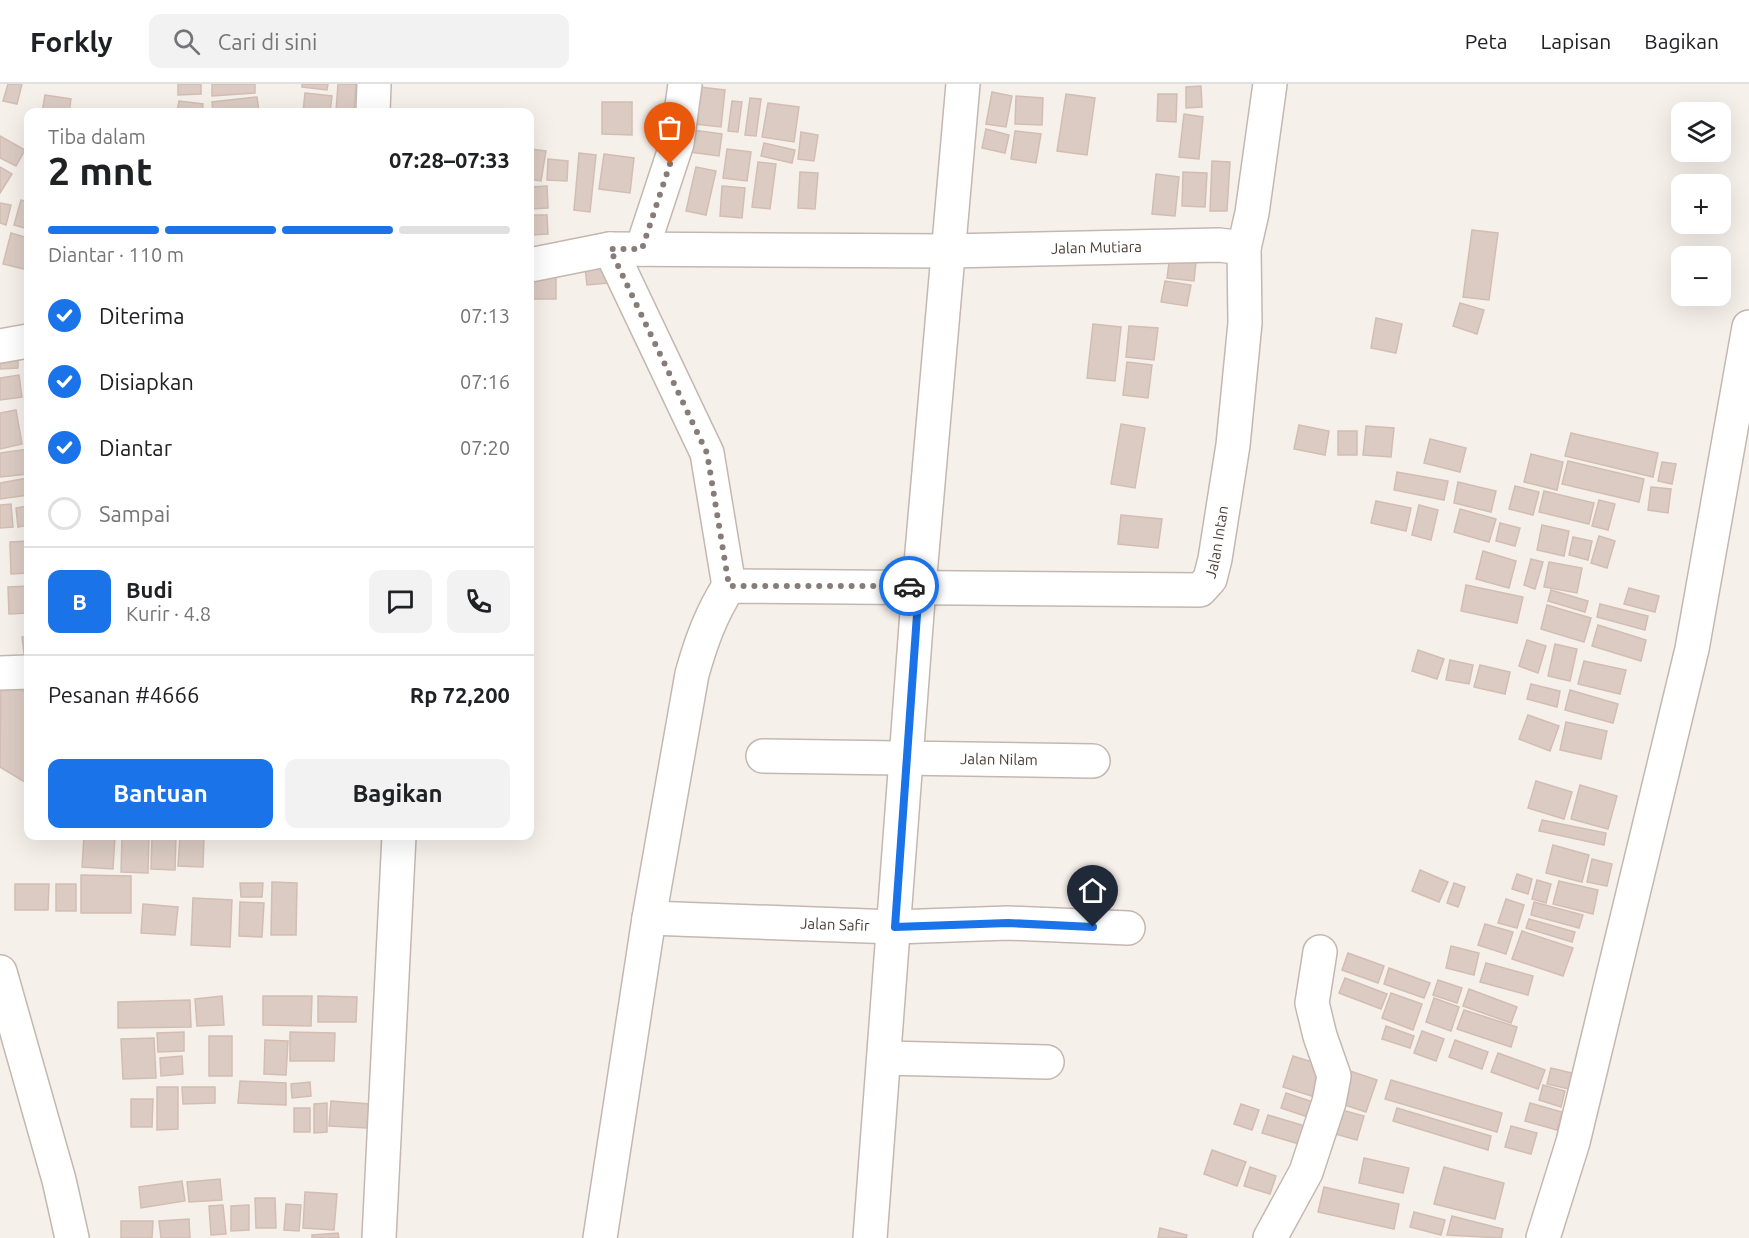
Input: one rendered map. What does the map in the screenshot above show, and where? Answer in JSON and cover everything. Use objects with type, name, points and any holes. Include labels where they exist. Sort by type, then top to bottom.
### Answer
[{"type":"street","points":[[373,108],[375,84]]},
{"type":"street","points":[[600,1238],[649,918],[692,674],[702,636],[729,586],[707,453],[626,249],[676,142],[685,84]]},
{"type":"street","points":[[949,84],[970,84]]},
{"type":"street","points":[[870,1238],[895,927],[905,756],[963,84]]},
{"type":"street","points":[[1244,248],[1252,213],[1270,84]]},
{"type":"street","name":"Jalan Mutiara","points":[[534,264],[626,249],[949,251],[1219,245],[1244,248]]},
{"type":"street","name":"Jalan Intan","points":[[919,586],[1200,590],[1210,579],[1215,559],[1233,445],[1245,324],[1244,248]]},
{"type":"street","points":[[1543,1238],[1573,1142],[1692,649],[1749,327]]},
{"type":"street","points":[[0,346],[24,342]]},
{"type":"street","points":[[729,586],[919,586]]},
{"type":"street","points":[[0,673],[24,672]]},
{"type":"street","name":"Jalan Nilam","points":[[763,756],[905,756],[1093,761]]},
{"type":"street","points":[[379,1238],[399,840]]},
{"type":"street","name":"Jalan Safir","points":[[649,918],[895,927],[1008,923],[1128,928]]},
{"type":"street","points":[[1270,1238],[1306,1172],[1329,1102],[1334,1076],[1312,1004],[1320,952]]},
{"type":"street","points":[[0,972],[59,1180],[72,1238]]},
{"type":"street","points":[[885,1058],[1047,1062]]},
{"type":"building","points":[[8,84],[22,84],[17,104],[3,101]]},
{"type":"building","points":[[178,84],[201,84],[201,94],[178,95]]},
{"type":"building","points":[[212,84],[255,84],[255,93],[212,96]]},
{"type":"building","points":[[302,84],[328,84],[327,90],[302,87]]},
{"type":"building","points":[[338,84],[356,84],[354,108],[336,108]]},
{"type":"building","points":[[691,86],[725,90],[721,127],[686,123]]},
{"type":"building","points":[[1201,86],[1202,107],[1186,108],[1186,87]]},
{"type":"building","points":[[992,92],[1012,96],[1006,127],[986,124]]},
{"type":"building","points":[[305,93],[332,96],[330,108],[303,108]]},
{"type":"building","points":[[1066,94],[1095,98],[1087,155],[1057,151]]},
{"type":"building","points":[[1158,94],[1177,94],[1176,122],[1157,121]]},
{"type":"building","points":[[45,95],[71,99],[70,108],[43,108]]},
{"type":"building","points":[[1016,96],[1043,98],[1042,125],[1015,124]]},
{"type":"building","points":[[257,97],[258,108],[213,108],[212,102]]},
{"type":"building","points":[[750,98],[761,99],[756,136],[745,135]]},
{"type":"building","points":[[179,101],[203,104],[202,108],[178,108]]},
{"type":"building","points":[[732,101],[742,102],[738,132],[728,131]]},
{"type":"building","points":[[602,102],[632,102],[632,135],[602,134]]},
{"type":"building","points":[[768,103],[799,107],[794,142],[762,137]]},
{"type":"building","points":[[1184,114],[1203,117],[1199,159],[1179,157]]},
{"type":"building","points":[[685,129],[722,134],[719,156],[682,151]]},
{"type":"building","points":[[986,129],[1009,135],[1005,153],[982,148]]},
{"type":"building","points":[[1015,131],[1041,134],[1036,163],[1011,159]]},
{"type":"building","points":[[801,132],[818,135],[814,161],[798,159]]},
{"type":"building","points":[[0,136],[24,149],[16,166],[0,158]]},
{"type":"building","points":[[764,143],[795,150],[792,163],[761,156]]},
{"type":"building","points":[[727,149],[751,152],[747,181],[723,178]]},
{"type":"building","points":[[534,150],[546,151],[541,181],[534,180]]},
{"type":"building","points":[[579,153],[596,155],[590,212],[574,210]]},
{"type":"building","points":[[604,154],[634,158],[630,193],[599,189]]},
{"type":"building","points":[[548,159],[568,161],[567,181],[547,180]]},
{"type":"building","points":[[1212,161],[1230,162],[1227,211],[1210,211]]},
{"type":"building","points":[[758,162],[776,164],[770,209],[752,207]]},
{"type":"building","points":[[0,167],[12,174],[0,193]]},
{"type":"building","points":[[696,167],[716,171],[706,215],[686,211]]},
{"type":"building","points":[[800,172],[818,173],[815,209],[798,208]]},
{"type":"building","points":[[1183,172],[1207,173],[1205,207],[1182,206]]},
{"type":"building","points":[[1156,174],[1179,177],[1175,216],[1152,214]]},
{"type":"building","points":[[547,186],[548,208],[534,209],[534,187]]},
{"type":"building","points":[[722,186],[745,188],[742,218],[720,216]]},
{"type":"building","points":[[21,200],[24,201],[24,228],[14,225]]},
{"type":"building","points":[[0,203],[11,205],[6,225],[0,223]]},
{"type":"building","points":[[534,215],[547,215],[548,234],[534,235]]},
{"type":"building","points":[[1472,230],[1498,233],[1489,300],[1463,297]]},
{"type":"building","points":[[11,233],[24,237],[24,269],[3,264]]},
{"type":"building","points":[[1171,248],[1197,252],[1194,281],[1167,278]]},
{"type":"building","points":[[605,255],[608,283],[587,285],[584,258]]},
{"type":"building","points":[[534,273],[556,273],[556,299],[534,299]]},
{"type":"building","points":[[1165,281],[1191,285],[1187,306],[1161,302]]},
{"type":"building","points":[[1460,303],[1484,310],[1477,334],[1453,326]]},
{"type":"building","points":[[1376,318],[1402,324],[1396,353],[1371,348]]},
{"type":"building","points":[[1093,324],[1121,327],[1115,381],[1087,378]]},
{"type":"building","points":[[1129,326],[1158,328],[1154,360],[1126,357]]},
{"type":"building","points":[[18,353],[18,368],[0,369],[0,354]]},
{"type":"building","points":[[1127,362],[1152,365],[1148,398],[1123,395]]},
{"type":"building","points":[[19,375],[22,397],[0,400],[0,378]]},
{"type":"building","points":[[16,410],[22,444],[0,449],[0,413]]},
{"type":"building","points":[[1121,424],[1145,428],[1135,488],[1111,484]]},
{"type":"building","points":[[1299,425],[1329,431],[1325,455],[1294,449]]},
{"type":"building","points":[[1366,426],[1394,428],[1391,457],[1363,455]]},
{"type":"building","points":[[1338,431],[1357,431],[1357,455],[1338,455]]},
{"type":"building","points":[[1571,433],[1658,453],[1653,477],[1565,456]]},
{"type":"building","points":[[1430,439],[1466,448],[1460,472],[1424,463]]},
{"type":"building","points":[[24,450],[24,474],[0,477],[0,453]]},
{"type":"building","points":[[1531,454],[1563,462],[1557,490],[1524,482]]},
{"type":"building","points":[[1568,461],[1644,479],[1639,502],[1562,484]]},
{"type":"building","points":[[1662,462],[1676,464],[1672,484],[1658,481]]},
{"type":"building","points":[[1397,472],[1448,481],[1444,500],[1394,490]]},
{"type":"building","points":[[24,479],[24,496],[0,499],[0,483]]},
{"type":"building","points":[[1458,482],[1496,491],[1491,512],[1454,503]]},
{"type":"building","points":[[1515,486],[1539,492],[1533,515],[1509,509]]},
{"type":"building","points":[[1651,487],[1671,489],[1668,513],[1648,510]]},
{"type":"building","points":[[1544,491],[1594,503],[1589,524],[1539,512]]},
{"type":"building","points":[[1599,500],[1615,504],[1608,530],[1592,526]]},
{"type":"building","points":[[1376,501],[1411,508],[1406,531],[1371,523]]},
{"type":"building","points":[[11,504],[13,527],[0,528],[0,505]]},
{"type":"building","points":[[1419,505],[1438,510],[1431,540],[1412,535]]},
{"type":"building","points":[[24,507],[24,526],[18,527],[16,508]]},
{"type":"building","points":[[1460,509],[1496,519],[1489,542],[1454,532]]},
{"type":"building","points":[[1121,515],[1162,519],[1158,548],[1118,544]]},
{"type":"building","points":[[1500,523],[1520,528],[1515,546],[1496,541]]},
{"type":"building","points":[[1542,525],[1569,531],[1564,556],[1537,550]]},
{"type":"building","points":[[1599,536],[1615,541],[1607,568],[1591,563]]},
{"type":"building","points":[[1573,537],[1592,541],[1588,560],[1569,555]]},
{"type":"building","points":[[24,541],[24,573],[11,574],[10,542]]},
{"type":"building","points":[[1483,551],[1516,561],[1509,588],[1476,579]]},
{"type":"building","points":[[1531,559],[1543,562],[1535,589],[1524,585]]},
{"type":"building","points":[[1549,562],[1582,568],[1577,593],[1544,587]]},
{"type":"building","points":[[1466,585],[1523,597],[1517,623],[1461,611]]},
{"type":"building","points":[[24,586],[24,613],[9,614],[8,587]]},
{"type":"building","points":[[1629,588],[1659,596],[1655,612],[1624,604]]},
{"type":"building","points":[[1551,590],[1588,601],[1585,612],[1548,601]]},
{"type":"building","points":[[1600,604],[1648,616],[1645,630],[1597,617]]},
{"type":"building","points":[[1547,605],[1591,618],[1584,642],[1541,629]]},
{"type":"building","points":[[1598,625],[1646,640],[1641,661],[1592,646]]},
{"type":"building","points":[[1527,640],[1546,646],[1538,673],[1519,666]]},
{"type":"building","points":[[1555,644],[1577,649],[1570,681],[1548,676]]},
{"type":"building","points":[[1418,650],[1444,659],[1437,679],[1412,671]]},
{"type":"building","points":[[1450,660],[1473,665],[1469,684],[1446,680]]},
{"type":"building","points":[[1584,661],[1626,670],[1620,694],[1578,684]]},
{"type":"building","points":[[1480,665],[1510,672],[1505,694],[1474,687]]},
{"type":"building","points":[[1,678],[24,692],[24,782],[0,767]]},
{"type":"building","points":[[1531,684],[1560,691],[1557,707],[1527,699]]},
{"type":"building","points":[[1570,690],[1618,704],[1613,723],[1565,710]]},
{"type":"building","points":[[1528,715],[1559,726],[1550,751],[1519,739]]},
{"type":"building","points":[[1566,722],[1607,731],[1601,759],[1560,750]]},
{"type":"building","points":[[1536,781],[1572,792],[1564,819],[1528,808]]},
{"type":"building","points":[[1580,785],[1617,796],[1608,829],[1571,819]]},
{"type":"building","points":[[1542,820],[1606,833],[1604,845],[1539,831]]},
{"type":"building","points":[[84,840],[115,840],[113,869],[82,867]]},
{"type":"building","points":[[122,840],[149,840],[148,873],[121,872]]},
{"type":"building","points":[[152,840],[176,840],[175,870],[151,869]]},
{"type":"building","points":[[180,840],[204,840],[203,867],[178,866]]},
{"type":"building","points":[[1553,845],[1589,855],[1582,882],[1546,873]]},
{"type":"building","points":[[1592,859],[1612,864],[1607,886],[1587,882]]},
{"type":"building","points":[[1420,870],[1448,882],[1439,902],[1412,891]]},
{"type":"building","points":[[1517,874],[1532,879],[1528,894],[1512,889]]},
{"type":"building","points":[[81,875],[131,876],[131,913],[81,913]]},
{"type":"building","points":[[1537,880],[1551,884],[1546,903],[1532,899]]},
{"type":"building","points":[[1559,881],[1598,890],[1593,914],[1553,904]]},
{"type":"building","points":[[272,882],[297,883],[296,935],[271,935]]},
{"type":"building","points":[[240,883],[263,883],[262,897],[241,897]]},
{"type":"building","points":[[1454,883],[1465,887],[1458,907],[1447,903]]},
{"type":"building","points":[[15,884],[49,884],[48,910],[15,910]]},
{"type":"building","points":[[56,884],[76,884],[76,911],[56,911]]},
{"type":"building","points":[[193,898],[232,900],[230,947],[191,945]]},
{"type":"building","points":[[1506,899],[1524,905],[1517,928],[1498,923]]},
{"type":"building","points":[[240,902],[264,903],[262,937],[239,936]]},
{"type":"building","points":[[1534,902],[1583,915],[1579,928],[1531,915]]},
{"type":"building","points":[[143,904],[178,907],[175,935],[141,933]]},
{"type":"building","points":[[1529,919],[1575,932],[1572,942],[1526,928]]},
{"type":"building","points":[[1485,924],[1513,932],[1506,954],[1478,945]]},
{"type":"building","points":[[1522,931],[1573,948],[1563,976],[1512,959]]},
{"type":"building","points":[[1451,946],[1479,953],[1474,975],[1446,968]]},
{"type":"building","points":[[1348,953],[1384,966],[1378,983],[1342,970]]},
{"type":"building","points":[[1486,963],[1533,976],[1528,995],[1480,982]]},
{"type":"building","points":[[1389,968],[1430,983],[1424,998],[1384,984]]},
{"type":"building","points":[[1345,978],[1387,994],[1381,1009],[1339,993]]},
{"type":"building","points":[[1438,980],[1462,988],[1457,1003],[1433,995]]},
{"type":"building","points":[[1469,989],[1517,1007],[1511,1023],[1463,1006]]},
{"type":"building","points":[[1391,993],[1422,1004],[1413,1030],[1382,1018]]},
{"type":"building","points":[[222,996],[224,1025],[197,1026],[195,999]]},
{"type":"building","points":[[263,996],[312,996],[311,1026],[263,1025]]},
{"type":"building","points":[[318,996],[357,997],[356,1022],[318,1022]]},
{"type":"building","points":[[1434,998],[1459,1007],[1451,1031],[1426,1022]]},
{"type":"building","points":[[190,1000],[191,1027],[118,1028],[118,1002]]},
{"type":"building","points":[[1464,1010],[1517,1027],[1511,1047],[1457,1029]]},
{"type":"building","points":[[1386,1026],[1414,1036],[1410,1048],[1382,1039]]},
{"type":"building","points":[[1422,1031],[1444,1039],[1436,1061],[1414,1053]]},
{"type":"building","points":[[184,1032],[184,1051],[158,1052],[157,1033]]},
{"type":"building","points":[[290,1032],[335,1033],[334,1061],[290,1061]]},
{"type":"building","points":[[209,1036],[232,1036],[232,1076],[209,1076]]},
{"type":"building","points":[[154,1038],[156,1078],[123,1079],[121,1039]]},
{"type":"building","points":[[265,1040],[288,1041],[286,1075],[264,1074]]},
{"type":"building","points":[[1455,1040],[1488,1052],[1482,1069],[1449,1057]]},
{"type":"building","points":[[1498,1053],[1545,1070],[1538,1089],[1491,1072]]},
{"type":"building","points":[[182,1056],[183,1074],[161,1076],[160,1058]]},
{"type":"building","points":[[1293,1056],[1328,1067],[1318,1098],[1283,1087]]},
{"type":"building","points":[[1551,1068],[1572,1073],[1569,1089],[1547,1084]]},
{"type":"building","points":[[1347,1070],[1377,1080],[1366,1112],[1336,1102]]},
{"type":"building","points":[[1391,1080],[1502,1113],[1497,1132],[1385,1099]]},
{"type":"building","points":[[240,1081],[286,1083],[286,1105],[238,1103]]},
{"type":"building","points":[[310,1082],[311,1096],[292,1098],[291,1084]]},
{"type":"building","points":[[1543,1085],[1565,1091],[1561,1107],[1539,1100]]},
{"type":"building","points":[[157,1087],[178,1087],[178,1129],[157,1130]]},
{"type":"building","points":[[182,1087],[215,1087],[215,1103],[183,1104]]},
{"type":"building","points":[[1286,1093],[1313,1102],[1308,1117],[1281,1108]]},
{"type":"building","points":[[131,1099],[153,1099],[152,1127],[131,1127]]},
{"type":"building","points":[[331,1101],[370,1104],[367,1128],[329,1126]]},
{"type":"building","points":[[327,1103],[327,1132],[314,1133],[314,1104]]},
{"type":"building","points":[[1530,1103],[1562,1112],[1557,1130],[1525,1121]]},
{"type":"building","points":[[1241,1104],[1259,1110],[1252,1130],[1234,1124]]},
{"type":"building","points":[[1331,1107],[1364,1116],[1357,1140],[1325,1131]]},
{"type":"building","points":[[294,1108],[310,1108],[310,1132],[294,1132]]},
{"type":"building","points":[[1397,1108],[1491,1136],[1488,1150],[1393,1121]]},
{"type":"building","points":[[1268,1115],[1305,1126],[1299,1144],[1262,1133]]},
{"type":"building","points":[[1511,1126],[1537,1133],[1531,1154],[1505,1147]]},
{"type":"building","points":[[1212,1150],[1246,1162],[1237,1186],[1204,1174]]},
{"type":"building","points":[[1364,1158],[1409,1168],[1403,1193],[1359,1183]]},
{"type":"building","points":[[1250,1167],[1276,1176],[1270,1194],[1244,1186]]},
{"type":"building","points":[[1444,1167],[1504,1183],[1495,1219],[1434,1204]]},
{"type":"building","points":[[220,1179],[222,1200],[189,1202],[187,1182]]},
{"type":"building","points":[[182,1181],[185,1201],[141,1208],[139,1187]]},
{"type":"building","points":[[1324,1187],[1399,1204],[1394,1229],[1318,1212]]},
{"type":"building","points":[[305,1192],[337,1194],[334,1230],[303,1228]]},
{"type":"building","points":[[255,1198],[275,1198],[276,1228],[256,1228]]},
{"type":"building","points":[[286,1204],[301,1205],[299,1231],[284,1230]]},
{"type":"building","points":[[223,1205],[226,1234],[211,1235],[209,1206]]},
{"type":"building","points":[[249,1205],[249,1230],[231,1231],[231,1206]]},
{"type":"building","points":[[1414,1212],[1445,1220],[1441,1235],[1410,1227]]},
{"type":"building","points":[[1452,1216],[1503,1229],[1501,1238],[1447,1235]]},
{"type":"building","points":[[189,1219],[190,1238],[161,1238],[159,1221]]},
{"type":"building","points":[[121,1221],[153,1221],[152,1238],[121,1238]]},
{"type":"building","points":[[1160,1228],[1187,1235],[1186,1238],[1158,1238]]},
{"type":"building","points":[[338,1233],[339,1238],[312,1238],[312,1235]]},
{"type":"way so far","points":[[670,164],[642,249],[610,249],[707,453],[729,586],[909,586]]},
{"type":"route","points":[[909,586],[919,586],[905,756],[895,927],[1008,923],[1093,927]]}]
